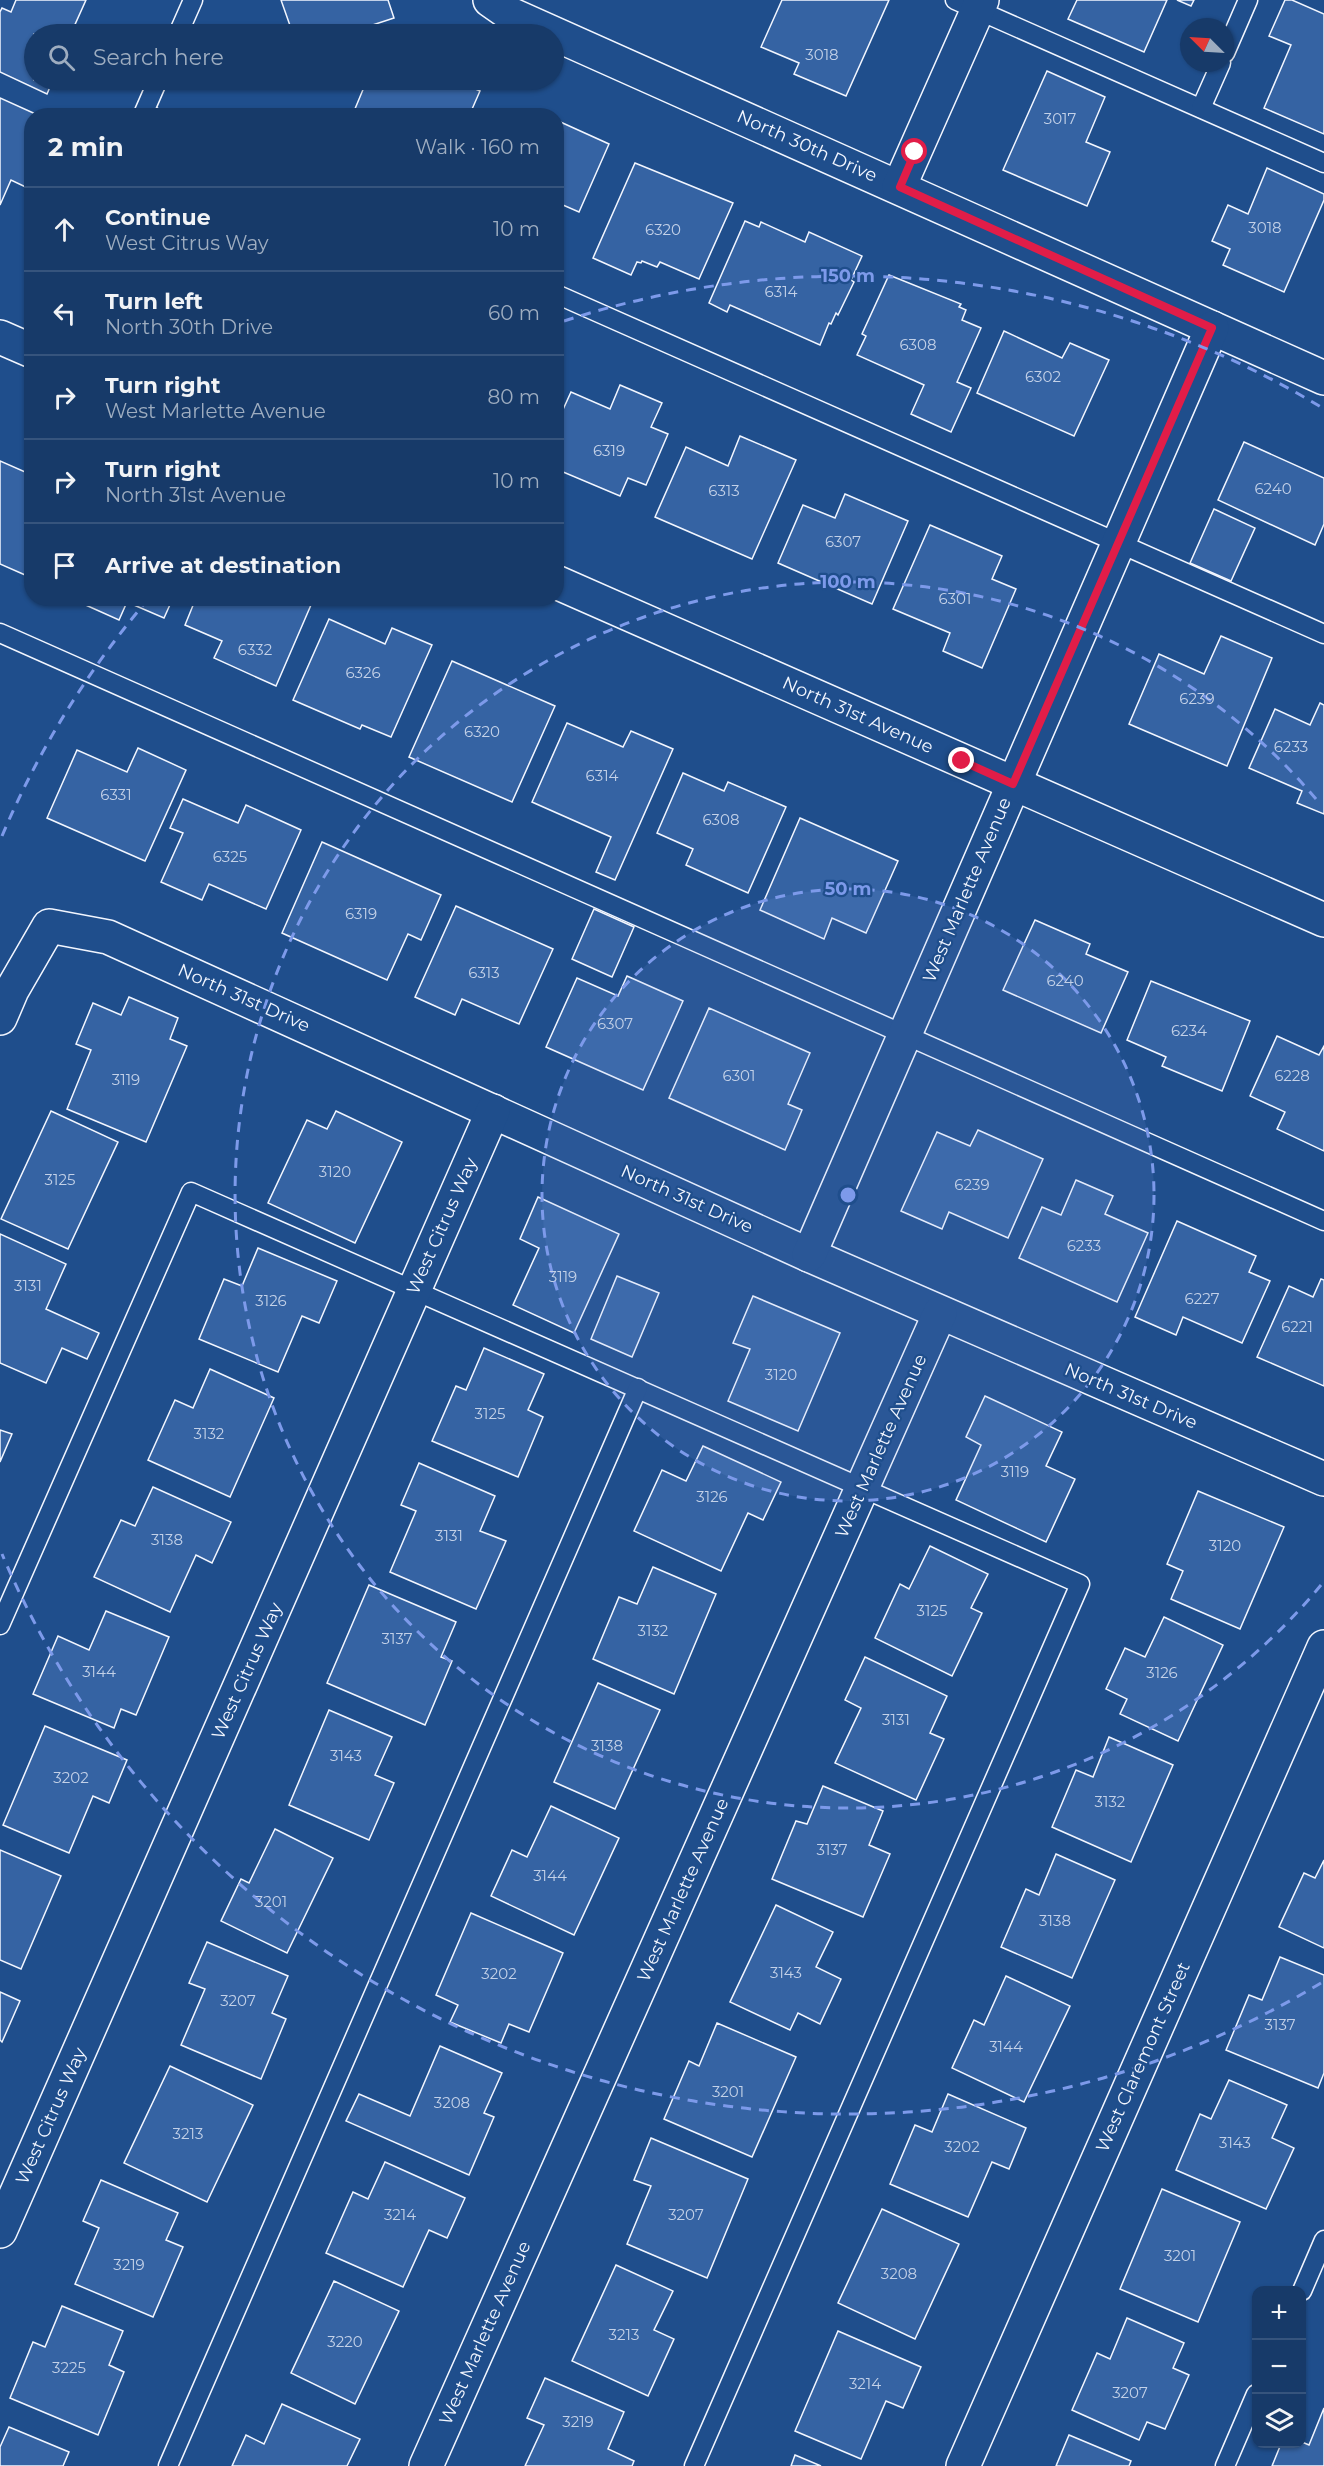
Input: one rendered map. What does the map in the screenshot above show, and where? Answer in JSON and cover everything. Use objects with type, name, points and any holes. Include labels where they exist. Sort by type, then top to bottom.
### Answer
[{"type":"street","name":"North 30th Drive","points":[[489,0],[510,14],[533,24]]},
{"type":"street","points":[[900,187],[972,3]]},
{"type":"street","name":"North 30th Drive","points":[[564,38],[1324,378]]},
{"type":"street","name":"West Marlette Avenue","points":[[809,1255],[1212,328]]},
{"type":"street","points":[[0,337],[24,348]]},
{"type":"street","name":"North 31st Avenue","points":[[564,586],[1324,920]]},
{"type":"street","name":"North 31st Drive","points":[[0,1018],[12,990],[49,926],[108,937],[809,1255],[1324,1479]]},
{"type":"street","name":"West Citrus Way","points":[[0,2231],[493,1111]]},
{"type":"street","name":"West Marlette Avenue","points":[[426,2466],[940,1313]]},
{"type":"street","name":"West Claremont Street","points":[[963,2466],[1324,1647]]},
{"type":"lane","points":[[182,24],[193,0]]},
{"type":"lane","points":[[1234,32],[1248,0]]},
{"type":"lane","points":[[972,3],[1324,163]]},
{"type":"lane","points":[[1201,108],[1217,72]]},
{"type":"lane","points":[[146,108],[154,90]]},
{"type":"lane","points":[[564,298],[1324,634]]},
{"type":"lane","points":[[0,633],[1324,1221]]},
{"type":"lane","points":[[0,1625],[191,1192],[1080,1584],[694,2466]]},
{"type":"lane","points":[[168,2466],[638,1388]]},
{"type":"lane","points":[[1305,2286],[1324,2240]]},
{"type":"lane","points":[[1225,2466],[1252,2405]]},
{"type":"building","points":[[16,0],[86,0],[75,24],[24,24],[24,83],[0,72],[0,12],[2,8],[11,12]]},
{"type":"building","points":[[281,0],[388,0],[394,18],[376,24],[289,24]]},
{"type":"building","points":[[782,0],[889,0],[846,96],[794,74],[799,63],[761,47]]},
{"type":"building","points":[[1077,0],[1167,0],[1144,52],[1068,19]]},
{"type":"building","points":[[1177,0],[1194,0],[1191,6]]},
{"type":"building","points":[[1285,0],[1292,0],[1324,14],[1324,134],[1264,108],[1291,45],[1269,36]]},
{"type":"building","points":[[1047,71],[1105,97],[1086,142],[1110,152],[1087,206],[1003,170]]},
{"type":"building","points":[[363,90],[480,91],[473,108],[355,108]]},
{"type":"building","points":[[0,98],[24,109],[24,186],[11,180],[0,205]]},
{"type":"building","points":[[564,124],[609,144],[579,212],[564,205]]},
{"type":"building","points":[[635,163],[733,203],[699,279],[660,262],[657,267],[642,261],[637,262],[631,275],[593,258]]},
{"type":"building","points":[[1267,168],[1324,194],[1324,200],[1284,292],[1223,265],[1230,249],[1212,241],[1228,205],[1248,214]]},
{"type":"building","points":[[745,221],[759,227],[761,222],[805,242],[809,232],[862,256],[851,280],[854,282],[838,315],[836,313],[831,324],[829,323],[820,345],[730,305],[727,312],[709,303]]},
{"type":"building","points":[[889,275],[961,304],[959,307],[966,310],[962,320],[981,328],[957,382],[971,388],[951,432],[911,414],[924,385],[857,355],[866,336],[862,334]]},
{"type":"building","points":[[1004,331],[1062,358],[1070,343],[1109,360],[1074,436],[977,393]]},
{"type":"building","points":[[620,385],[662,403],[651,427],[668,434],[646,485],[628,478],[620,496],[564,472],[564,407],[571,392],[610,409]]},
{"type":"building","points":[[740,436],[796,460],[752,559],[655,517],[686,447],[728,466]]},
{"type":"building","points":[[1244,442],[1324,478],[1324,524],[1315,545],[1218,500]]},
{"type":"building","points":[[0,461],[24,472],[24,574],[0,564]]},
{"type":"building","points":[[845,494],[908,521],[872,604],[778,563],[803,505],[835,518]]},
{"type":"building","points":[[1214,509],[1255,528],[1231,581],[1190,563]]},
{"type":"building","points":[[930,525],[1002,556],[992,579],[1016,589],[982,668],[943,651],[950,633],[893,609]]},
{"type":"building","points":[[88,606],[125,606],[119,620]]},
{"type":"building","points":[[136,606],[169,606],[164,618]]},
{"type":"building","points":[[193,606],[311,606],[276,686],[214,658],[222,641],[185,625]]},
{"type":"building","points":[[329,619],[385,644],[392,628],[432,645],[391,737],[362,725],[360,729],[293,700]]},
{"type":"building","points":[[1221,636],[1272,658],[1227,766],[1129,724],[1159,654],[1204,674]]},
{"type":"building","points":[[452,661],[555,706],[512,802],[409,757]]},
{"type":"building","points":[[1320,703],[1324,705],[1324,814],[1297,803],[1302,791],[1249,768],[1275,709],[1310,725]]},
{"type":"building","points":[[567,723],[623,747],[631,731],[673,749],[615,880],[596,872],[611,837],[532,802]]},
{"type":"building","points":[[138,748],[186,770],[145,861],[47,818],[77,750],[127,772]]},
{"type":"building","points":[[683,773],[724,791],[728,782],[786,807],[748,893],[686,865],[693,849],[657,833]]},
{"type":"building","points":[[183,799],[238,823],[246,805],[301,830],[266,909],[209,884],[202,900],[161,882],[183,833],[170,828]]},
{"type":"building","points":[[800,818],[898,861],[866,933],[832,918],[824,939],[760,910]]},
{"type":"building","points":[[322,842],[441,895],[421,940],[408,934],[387,980],[282,933]]},
{"type":"building","points":[[456,906],[553,949],[519,1024],[462,999],[455,1015],[415,997]]},
{"type":"building","points":[[594,909],[634,927],[612,977],[572,959]]},
{"type":"building","points":[[1035,920],[1090,944],[1086,954],[1128,972],[1101,1033],[1003,990]]},
{"type":"building","points":[[627,976],[683,1001],[643,1090],[546,1047],[577,978],[618,996]]},
{"type":"building","points":[[1151,981],[1250,1021],[1222,1091],[1162,1066],[1166,1057],[1127,1040]]},
{"type":"building","points":[[129,997],[178,1018],[170,1039],[187,1046],[146,1142],[67,1109],[91,1050],[76,1044],[93,1003],[121,1015]]},
{"type":"building","points":[[709,1008],[810,1053],[788,1104],[802,1110],[785,1150],[669,1098]]},
{"type":"building","points":[[1277,1036],[1319,1055],[1324,1046],[1324,1151],[1277,1129],[1285,1112],[1250,1096]]},
{"type":"building","points":[[51,1111],[118,1142],[68,1249],[1,1219]]},
{"type":"building","points":[[336,1111],[402,1142],[355,1243],[268,1203],[307,1120],[327,1129]]},
{"type":"building","points":[[978,1130],[1043,1159],[1008,1238],[949,1212],[942,1229],[901,1211],[937,1132],[970,1146]]},
{"type":"building","points":[[1076,1180],[1113,1196],[1105,1214],[1148,1233],[1117,1302],[1019,1258],[1042,1207],[1061,1215]]},
{"type":"building","points":[[538,1197],[619,1234],[574,1333],[513,1305],[539,1248],[520,1239]]},
{"type":"building","points":[[1177,1221],[1256,1256],[1249,1272],[1270,1281],[1242,1343],[1183,1317],[1176,1335],[1135,1317]]},
{"type":"building","points":[[0,1234],[66,1264],[46,1309],[99,1333],[87,1359],[62,1348],[46,1383],[0,1363]]},
{"type":"building","points":[[258,1248],[337,1281],[319,1323],[302,1316],[278,1372],[199,1339],[224,1279],[242,1286]]},
{"type":"building","points":[[617,1276],[659,1293],[632,1357],[591,1339]]},
{"type":"building","points":[[1321,1279],[1324,1280],[1324,1386],[1257,1357],[1289,1286],[1313,1297]]},
{"type":"building","points":[[753,1296],[840,1333],[798,1431],[728,1401],[750,1349],[733,1343]]},
{"type":"building","points":[[484,1348],[544,1374],[528,1410],[543,1417],[518,1477],[432,1441],[456,1386],[466,1390]]},
{"type":"building","points":[[210,1369],[274,1398],[230,1497],[148,1460],[175,1400],[193,1408]]},
{"type":"building","points":[[985,1396],[1062,1432],[1046,1466],[1075,1479],[1046,1542],[956,1500],[981,1445],[966,1437]]},
{"type":"building","points":[[0,1430],[12,1434],[0,1462]]},
{"type":"building","points":[[703,1446],[781,1482],[763,1520],[748,1513],[721,1571],[634,1531],[662,1470],[686,1481]]},
{"type":"building","points":[[419,1463],[495,1496],[480,1531],[506,1541],[476,1609],[390,1572],[416,1511],[401,1505]]},
{"type":"building","points":[[153,1487],[231,1522],[212,1563],[196,1555],[170,1612],[94,1577],[121,1520],[135,1526]]},
{"type":"building","points":[[1198,1491],[1284,1527],[1240,1629],[1171,1599],[1183,1571],[1167,1564]]},
{"type":"building","points":[[930,1546],[988,1574],[971,1608],[982,1613],[952,1676],[875,1638],[900,1584],[909,1589]]},
{"type":"building","points":[[653,1567],[716,1594],[674,1694],[593,1659],[619,1597],[637,1604]]},
{"type":"building","points":[[369,1585],[456,1622],[441,1657],[452,1661],[425,1725],[327,1683]]},
{"type":"building","points":[[106,1611],[169,1637],[136,1715],[121,1709],[114,1728],[33,1694],[58,1636],[89,1650]]},
{"type":"building","points":[[1164,1617],[1223,1645],[1178,1741],[1120,1714],[1127,1699],[1106,1689],[1125,1648],[1145,1657]]},
{"type":"building","points":[[865,1657],[947,1696],[930,1733],[944,1739],[916,1800],[835,1763],[861,1708],[845,1700]]},
{"type":"building","points":[[598,1683],[660,1710],[615,1809],[554,1782]]},
{"type":"building","points":[[329,1710],[392,1737],[375,1775],[394,1783],[369,1840],[289,1805]]},
{"type":"building","points":[[45,1726],[127,1760],[109,1803],[93,1796],[69,1853],[3,1825]]},
{"type":"building","points":[[1109,1737],[1173,1765],[1131,1862],[1052,1827],[1076,1770],[1093,1777]]},
{"type":"building","points":[[823,1786],[883,1811],[869,1845],[890,1854],[863,1917],[772,1879],[796,1821],[807,1824]]},
{"type":"building","points":[[551,1806],[619,1838],[574,1935],[491,1896],[512,1850],[527,1857]]},
{"type":"building","points":[[275,1829],[333,1858],[287,1953],[221,1921],[241,1879],[249,1883]]},
{"type":"building","points":[[0,1850],[61,1876],[21,1969],[0,1960]]},
{"type":"building","points":[[1056,1854],[1115,1880],[1072,1978],[1001,1947],[1026,1889],[1039,1895]]},
{"type":"building","points":[[1324,1860],[1324,1948],[1279,1927],[1304,1873],[1315,1878]]},
{"type":"building","points":[[776,1905],[833,1932],[816,1967],[841,1979],[820,2024],[798,2013],[790,2030],[730,2002]]},
{"type":"building","points":[[471,1913],[563,1953],[529,2032],[509,2024],[501,2043],[450,2022],[458,2005],[436,1995]]},
{"type":"building","points":[[207,1942],[288,1976],[272,2013],[286,2019],[261,2079],[181,2045],[205,1989],[189,1983]]},
{"type":"building","points":[[1280,1957],[1324,1975],[1324,2073],[1318,2088],[1226,2050],[1249,1995],[1262,2000]]},
{"type":"building","points":[[1006,1976],[1070,2006],[1024,2102],[952,2068],[974,2020],[984,2025]]},
{"type":"building","points":[[0,1992],[20,2001],[2,2042],[0,2040]]},
{"type":"building","points":[[717,2023],[796,2057],[752,2157],[664,2119],[689,2061],[699,2066]]},
{"type":"building","points":[[440,2046],[502,2073],[484,2113],[494,2117],[469,2175],[346,2121],[359,2094],[410,2116]]},
{"type":"building","points":[[170,2066],[253,2105],[207,2202],[124,2163]]},
{"type":"building","points":[[1229,2080],[1287,2105],[1272,2138],[1294,2148],[1266,2209],[1176,2170],[1200,2114],[1211,2119]]},
{"type":"building","points":[[948,2094],[1026,2128],[1009,2169],[992,2162],[968,2217],[890,2184],[915,2125],[932,2132]]},
{"type":"building","points":[[651,2138],[748,2179],[707,2278],[627,2244],[651,2186],[634,2180]]},
{"type":"building","points":[[385,2162],[465,2198],[447,2238],[429,2230],[403,2287],[326,2253],[353,2192],[368,2199]]},
{"type":"building","points":[[101,2180],[178,2213],[166,2240],[183,2247],[153,2317],[75,2284],[99,2228],[83,2221]]},
{"type":"building","points":[[1162,2189],[1240,2222],[1198,2322],[1120,2289]]},
{"type":"building","points":[[882,2209],[959,2244],[915,2339],[838,2303]]},
{"type":"building","points":[[616,2265],[673,2291],[654,2330],[674,2339],[648,2396],[572,2361]]},
{"type":"building","points":[[334,2281],[399,2311],[355,2404],[291,2373]]},
{"type":"building","points":[[62,2306],[123,2331],[109,2365],[124,2372],[98,2435],[10,2398],[33,2342],[45,2347]]},
{"type":"building","points":[[1127,2318],[1184,2343],[1173,2368],[1189,2375],[1165,2429],[1147,2422],[1139,2440],[1072,2410],[1097,2353],[1110,2359]]},
{"type":"building","points":[[838,2331],[921,2367],[903,2408],[886,2401],[861,2459],[795,2431]]},
{"type":"building","points":[[545,2378],[624,2412],[608,2449],[634,2461],[632,2466],[525,2466],[544,2425],[527,2418]]},
{"type":"building","points":[[282,2404],[360,2439],[347,2466],[232,2466],[246,2435],[264,2444]]},
{"type":"building","points":[[1324,2408],[1324,2466],[1272,2466],[1279,2448],[1306,2448],[1306,2444],[1309,2445]]},
{"type":"building","points":[[9,2427],[69,2452],[63,2466],[0,2466],[0,2447]]},
{"type":"building","points":[[1069,2435],[1131,2461],[1129,2466],[1056,2466]]},
{"type":"building","points":[[795,2455],[821,2466],[791,2466]]},
{"type":"route","points":[[915,152],[900,187],[1212,328],[1013,784],[962,761]]}]
